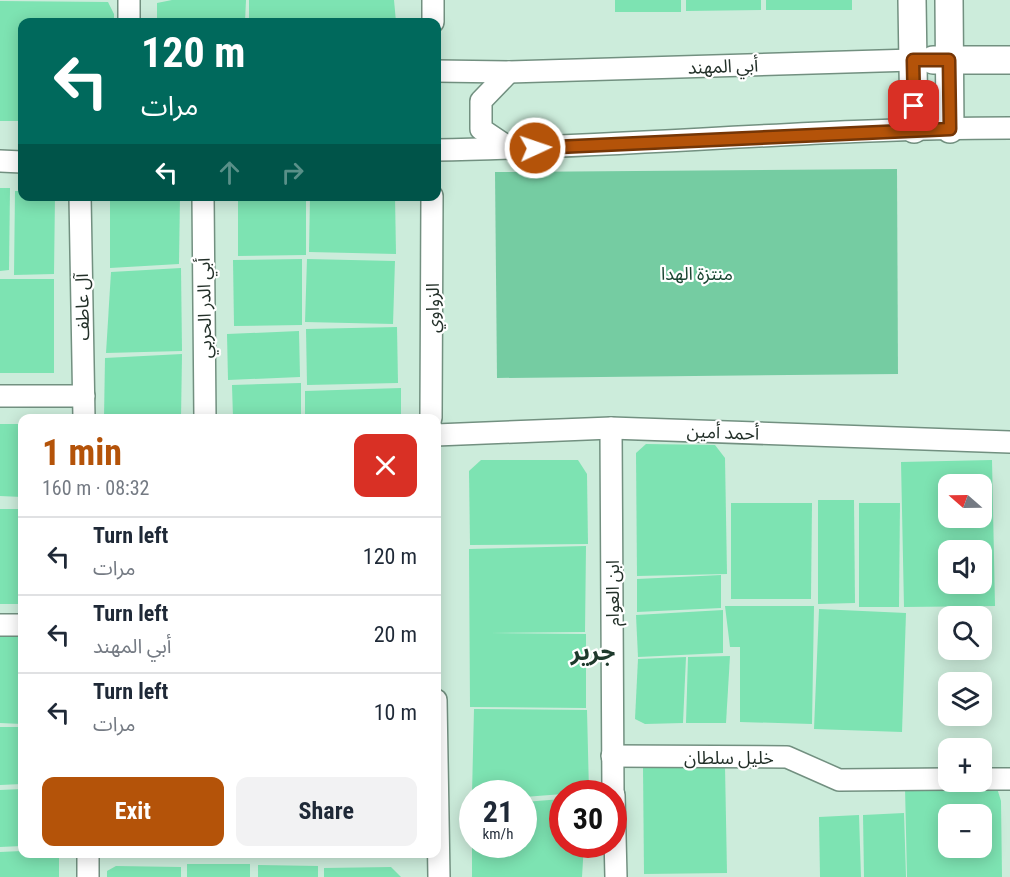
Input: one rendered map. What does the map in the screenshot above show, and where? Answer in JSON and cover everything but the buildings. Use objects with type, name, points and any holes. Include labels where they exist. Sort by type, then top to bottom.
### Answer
[{"type":"street","points":[[129,0],[129,18]]},
{"type":"street","points":[[433,18],[434,0]]},
{"type":"street","points":[[912,0],[914,129]]},
{"type":"street","points":[[949,0],[950,129]]},
{"type":"street","name":"أبي المهند","points":[[441,71],[509,72],[913,60],[1010,60]]},
{"type":"street","points":[[509,72],[481,101],[481,129],[511,149]]},
{"type":"street","points":[[441,150],[511,149],[914,129],[1010,128]]},
{"type":"street","points":[[0,161],[18,162]]},
{"type":"street","name":"آل عاطف","points":[[80,201],[84,414]]},
{"type":"street","name":"أبي الدر الحربي","points":[[203,201],[205,414]]},
{"type":"street","name":"الزواوي","points":[[432,201],[432,414]]},
{"type":"street","points":[[0,396],[84,396]]},
{"type":"street","name":"أحمد أمين","points":[[441,435],[611,428],[1010,442]]},
{"type":"street","name":"ابن العوام","points":[[611,428],[613,780]]},
{"type":"street","points":[[0,625],[18,625]]},
{"type":"street","name":"خليل سلطان","points":[[612,756],[787,757],[839,780],[938,779]]},
{"type":"street","points":[[992,779],[1010,779]]},
{"type":"street","points":[[88,858],[88,877]]},
{"type":"street","points":[[438,858],[439,877]]},
{"type":"street","name":"ابن العوام","points":[[616,858],[616,877]]},
{"type":"green space","name":"منتزة الهدا","points":[[897,169],[898,374],[497,378],[495,172]]},
{"type":"district","name":"جرير","points":[[593,652]]},
{"type":"route","points":[[535,148],[950,129],[949,60],[913,60],[914,106]]}]
